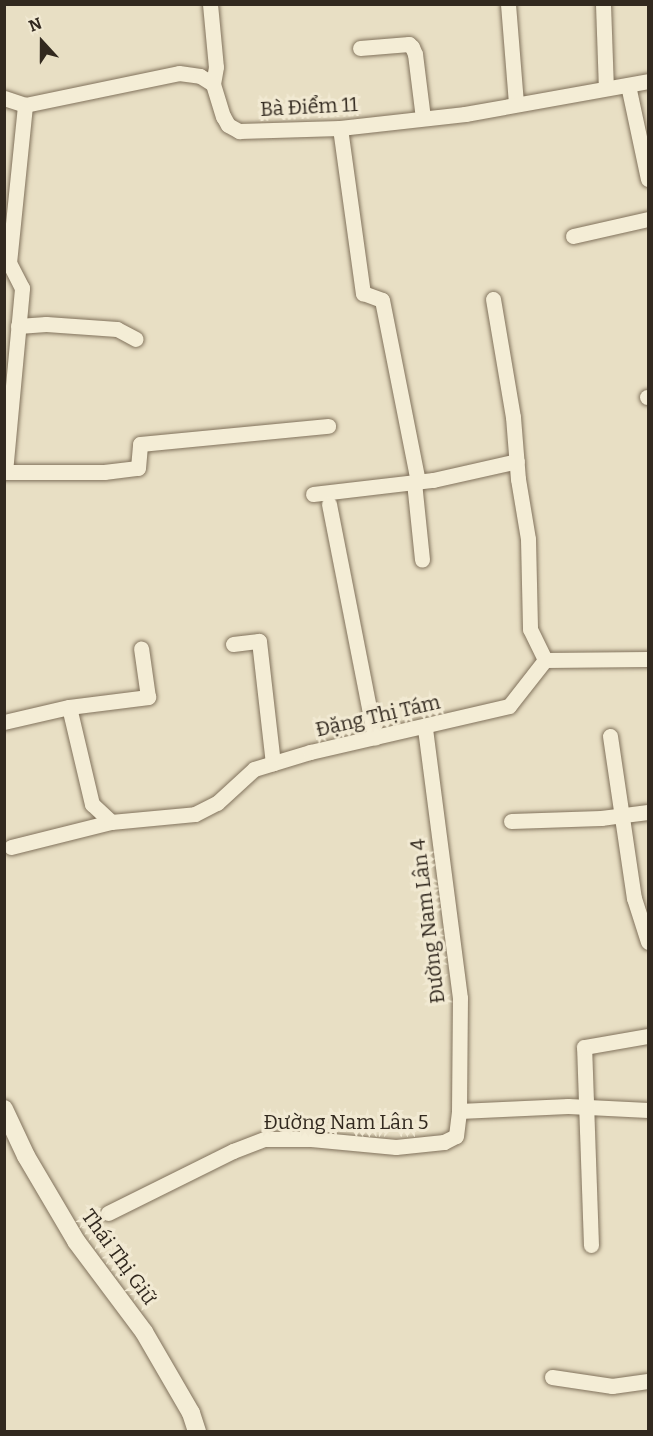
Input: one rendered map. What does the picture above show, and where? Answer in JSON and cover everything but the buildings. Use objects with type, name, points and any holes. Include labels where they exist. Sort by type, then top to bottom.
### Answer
[{"type":"street","points":[[4,98],[25,105],[179,73],[200,76],[213,84],[216,67],[210,4]]},
{"type":"street","points":[[508,4],[516,104]]},
{"type":"street","points":[[603,4],[606,88]]},
{"type":"street","points":[[360,48],[408,44],[412,47],[415,54],[423,118]]},
{"type":"street","name":"Bà Điểm 11","points":[[213,84],[228,125],[239,130],[340,128],[516,104],[648,81]]},
{"type":"street","points":[[628,85],[648,179]]},
{"type":"street","points":[[25,105],[9,262],[22,288],[5,472],[104,472],[138,468],[140,444],[328,426]]},
{"type":"street","points":[[340,128],[363,293],[382,300],[406,417],[416,482],[422,560]]},
{"type":"street","points":[[573,236],[648,219]]},
{"type":"street","points":[[493,299],[513,417],[528,539],[530,628],[545,660],[648,659]]},
{"type":"street","points":[[18,326],[46,324],[117,329],[136,339]]},
{"type":"street","points":[[313,494],[416,482],[517,461]]},
{"type":"street","points":[[329,504],[375,738]]},
{"type":"street","points":[[233,644],[259,641],[273,763]]},
{"type":"street","points":[[4,722],[69,707],[148,697],[141,648]]},
{"type":"street","name":"Đặng Thị Tám","points":[[11,847],[111,822],[195,814],[217,803],[254,768],[510,706],[545,660]]},
{"type":"street","points":[[69,707],[92,804],[111,822]]},
{"type":"street","name":"Đường Nam Lân 4","points":[[425,727],[460,998],[459,1111]]},
{"type":"street","points":[[610,736],[634,898],[648,942]]},
{"type":"street","points":[[511,821],[623,816],[648,812]]},
{"type":"street","points":[[591,1245],[584,1047],[648,1036]]},
{"type":"street","points":[[459,1111],[585,1107],[648,1110]]},
{"type":"street","name":"Thái Thị Giữ","points":[[4,1109],[26,1156],[76,1241],[144,1332],[191,1413],[197,1431]]},
{"type":"street","name":"Đường Nam Lân 5","points":[[108,1213],[233,1151],[265,1139],[311,1139],[396,1147],[444,1142],[456,1136],[459,1111]]},
{"type":"street","points":[[552,1377],[612,1386],[648,1381]]}]
